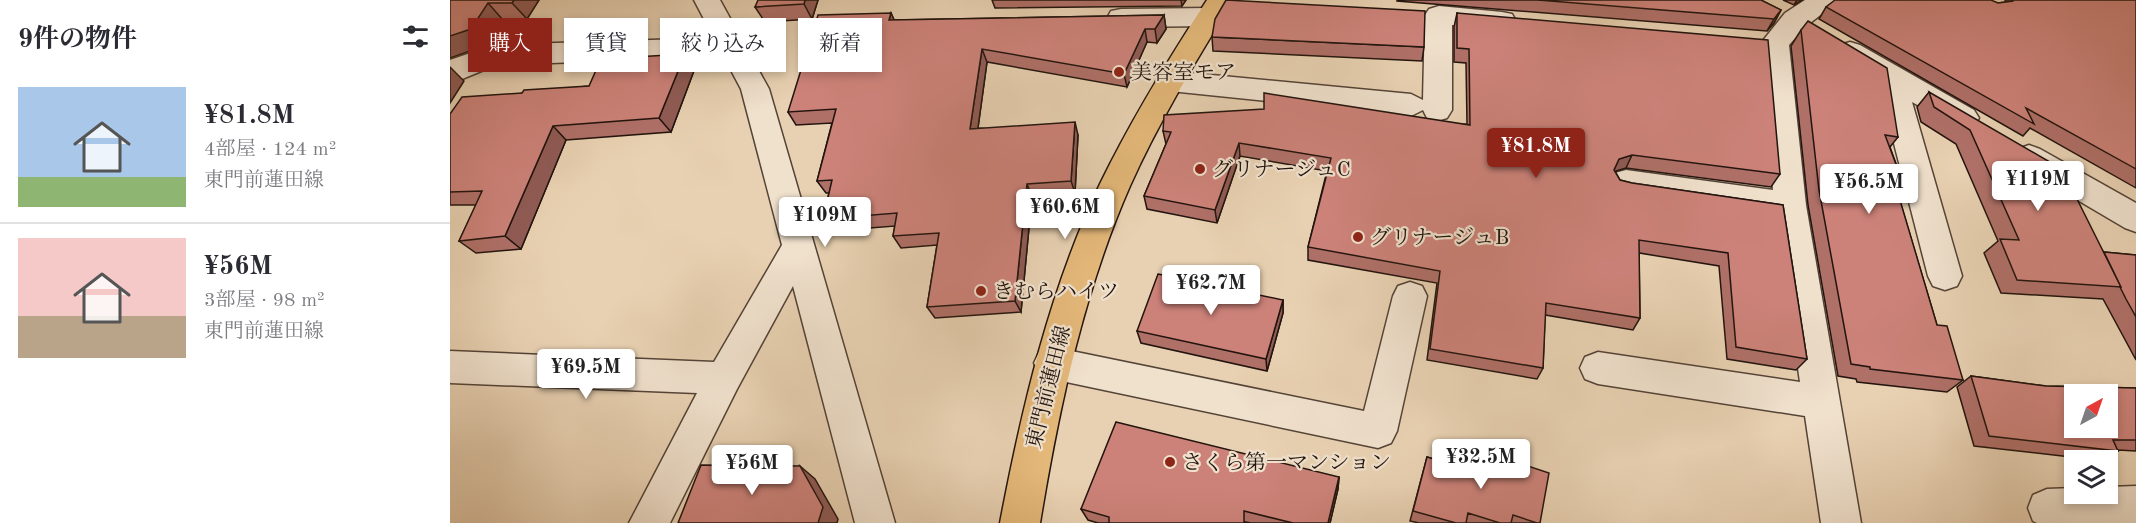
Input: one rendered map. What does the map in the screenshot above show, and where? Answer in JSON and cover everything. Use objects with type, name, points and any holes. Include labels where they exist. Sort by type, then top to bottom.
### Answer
[{"type":"main road","name":"東門前蓮田線","points":[[1020,523],[1032,452],[1052,363],[1078,276],[1109,198],[1136,140],[1170,81],[1223,5]]},
{"type":"street","points":[[707,0],[717,18]]},
{"type":"street","points":[[1772,27],[1823,0]]},
{"type":"street","points":[[1092,18],[1223,5]]},
{"type":"street","points":[[1170,81],[1424,108],[1428,15],[1532,23]]},
{"type":"street","points":[[1772,27],[1891,76],[2126,213],[2136,240]]},
{"type":"street","points":[[1772,27],[1790,205],[1841,523]]},
{"type":"street","points":[[450,74],[455,69],[494,55],[660,49]]},
{"type":"street","points":[[746,72],[755,89],[875,523]]},
{"type":"street","points":[[1891,76],[1945,276]]},
{"type":"street","points":[[1626,182],[1790,205]]},
{"type":"street","points":[[649,523],[724,378],[798,246]]},
{"type":"street","points":[[1052,363],[1378,431],[1410,296]]},
{"type":"street","points":[[450,368],[724,378]]},
{"type":"street","points":[[1598,368],[1822,402]]},
{"type":"street","points":[[2047,508],[2136,505]]},
{"type":"building","points":[[450,0],[514,0],[512,3],[488,3],[478,18],[468,18],[468,30],[450,36]]},
{"type":"building","points":[[758,0],[805,0],[804,4],[755,7]]},
{"type":"building","points":[[1226,0],[1425,11],[1424,47],[1212,37],[1215,19]]},
{"type":"building","points":[[1538,0],[1761,0],[1781,10],[1774,19]]},
{"type":"building","points":[[1835,0],[1991,0],[1998,3],[2013,0],[2136,0],[2136,169],[2026,108],[2034,124],[1826,7]]},
{"type":"building","points":[[891,13],[889,20],[1164,15],[1155,29],[1145,29],[1124,74],[982,49],[970,129],[1075,122],[1071,181],[1027,184],[1015,301],[927,307],[939,233],[893,236],[897,213],[823,219],[832,180],[817,181],[836,109],[788,112],[800,72],[882,72],[882,18],[817,18],[818,15]]},
{"type":"building","points":[[1457,13],[1768,40],[1780,174],[1632,155],[1619,159],[1614,170],[1620,180],[1632,183],[1783,205],[1807,359],[1736,347],[1728,253],[1639,240],[1640,318],[1546,303],[1543,368],[1430,349],[1440,271],[1308,247],[1331,158],[1239,143],[1215,210],[1144,196],[1171,132],[1163,131],[1164,115],[1264,109],[1264,93],[1470,125],[1469,49],[1457,48]]},
{"type":"building","points":[[1808,21],[1887,68],[1898,137],[1885,135],[1906,191],[1897,190],[1937,325],[1947,326],[1963,380],[1870,369],[1870,367],[1851,364],[1819,190],[1801,30]]},
{"type":"building","points":[[660,55],[660,72],[678,72],[659,118],[553,126],[505,236],[459,241],[482,191],[450,192],[450,114],[462,97],[589,86],[595,72],[648,72],[648,56]]},
{"type":"building","points":[[1929,92],[2062,169],[2121,287],[2017,280],[2000,239],[2019,240],[1970,130],[1934,107]]},
{"type":"building","points":[[2104,252],[2136,255],[2136,317],[2120,287]]},
{"type":"building","points":[[1158,274],[1283,300],[1266,359],[1137,331]]},
{"type":"building","points":[[1971,376],[2064,386],[2064,438],[2118,438],[2118,388],[2136,388],[2136,440],[2113,440],[2118,450],[1989,436]]},
{"type":"building","name":"さくら第一マンション","points":[[1116,422],[1339,477],[1328,523],[1293,523],[1244,511],[1244,523],[1109,523],[1109,517],[1081,509]]},
{"type":"building","points":[[1489,453],[1549,473],[1540,523],[1513,515],[1511,523],[1500,523],[1468,513],[1466,523],[1456,523],[1413,511],[1427,457],[1451,464],[1453,454],[1487,464]]},
{"type":"building","points":[[701,465],[800,466],[823,507],[818,523],[678,523]]},
{"type":"place","name":"美容室モア","points":[[1119,72]]},
{"type":"place","name":"グリナージュC","points":[[1200,169]]},
{"type":"place","name":"グリナージュB","points":[[1358,237]]},
{"type":"place","name":"きむらハイツ","points":[[981,291]]},
{"type":"place","name":"さくら第一マンション","points":[[1170,462]]}]
